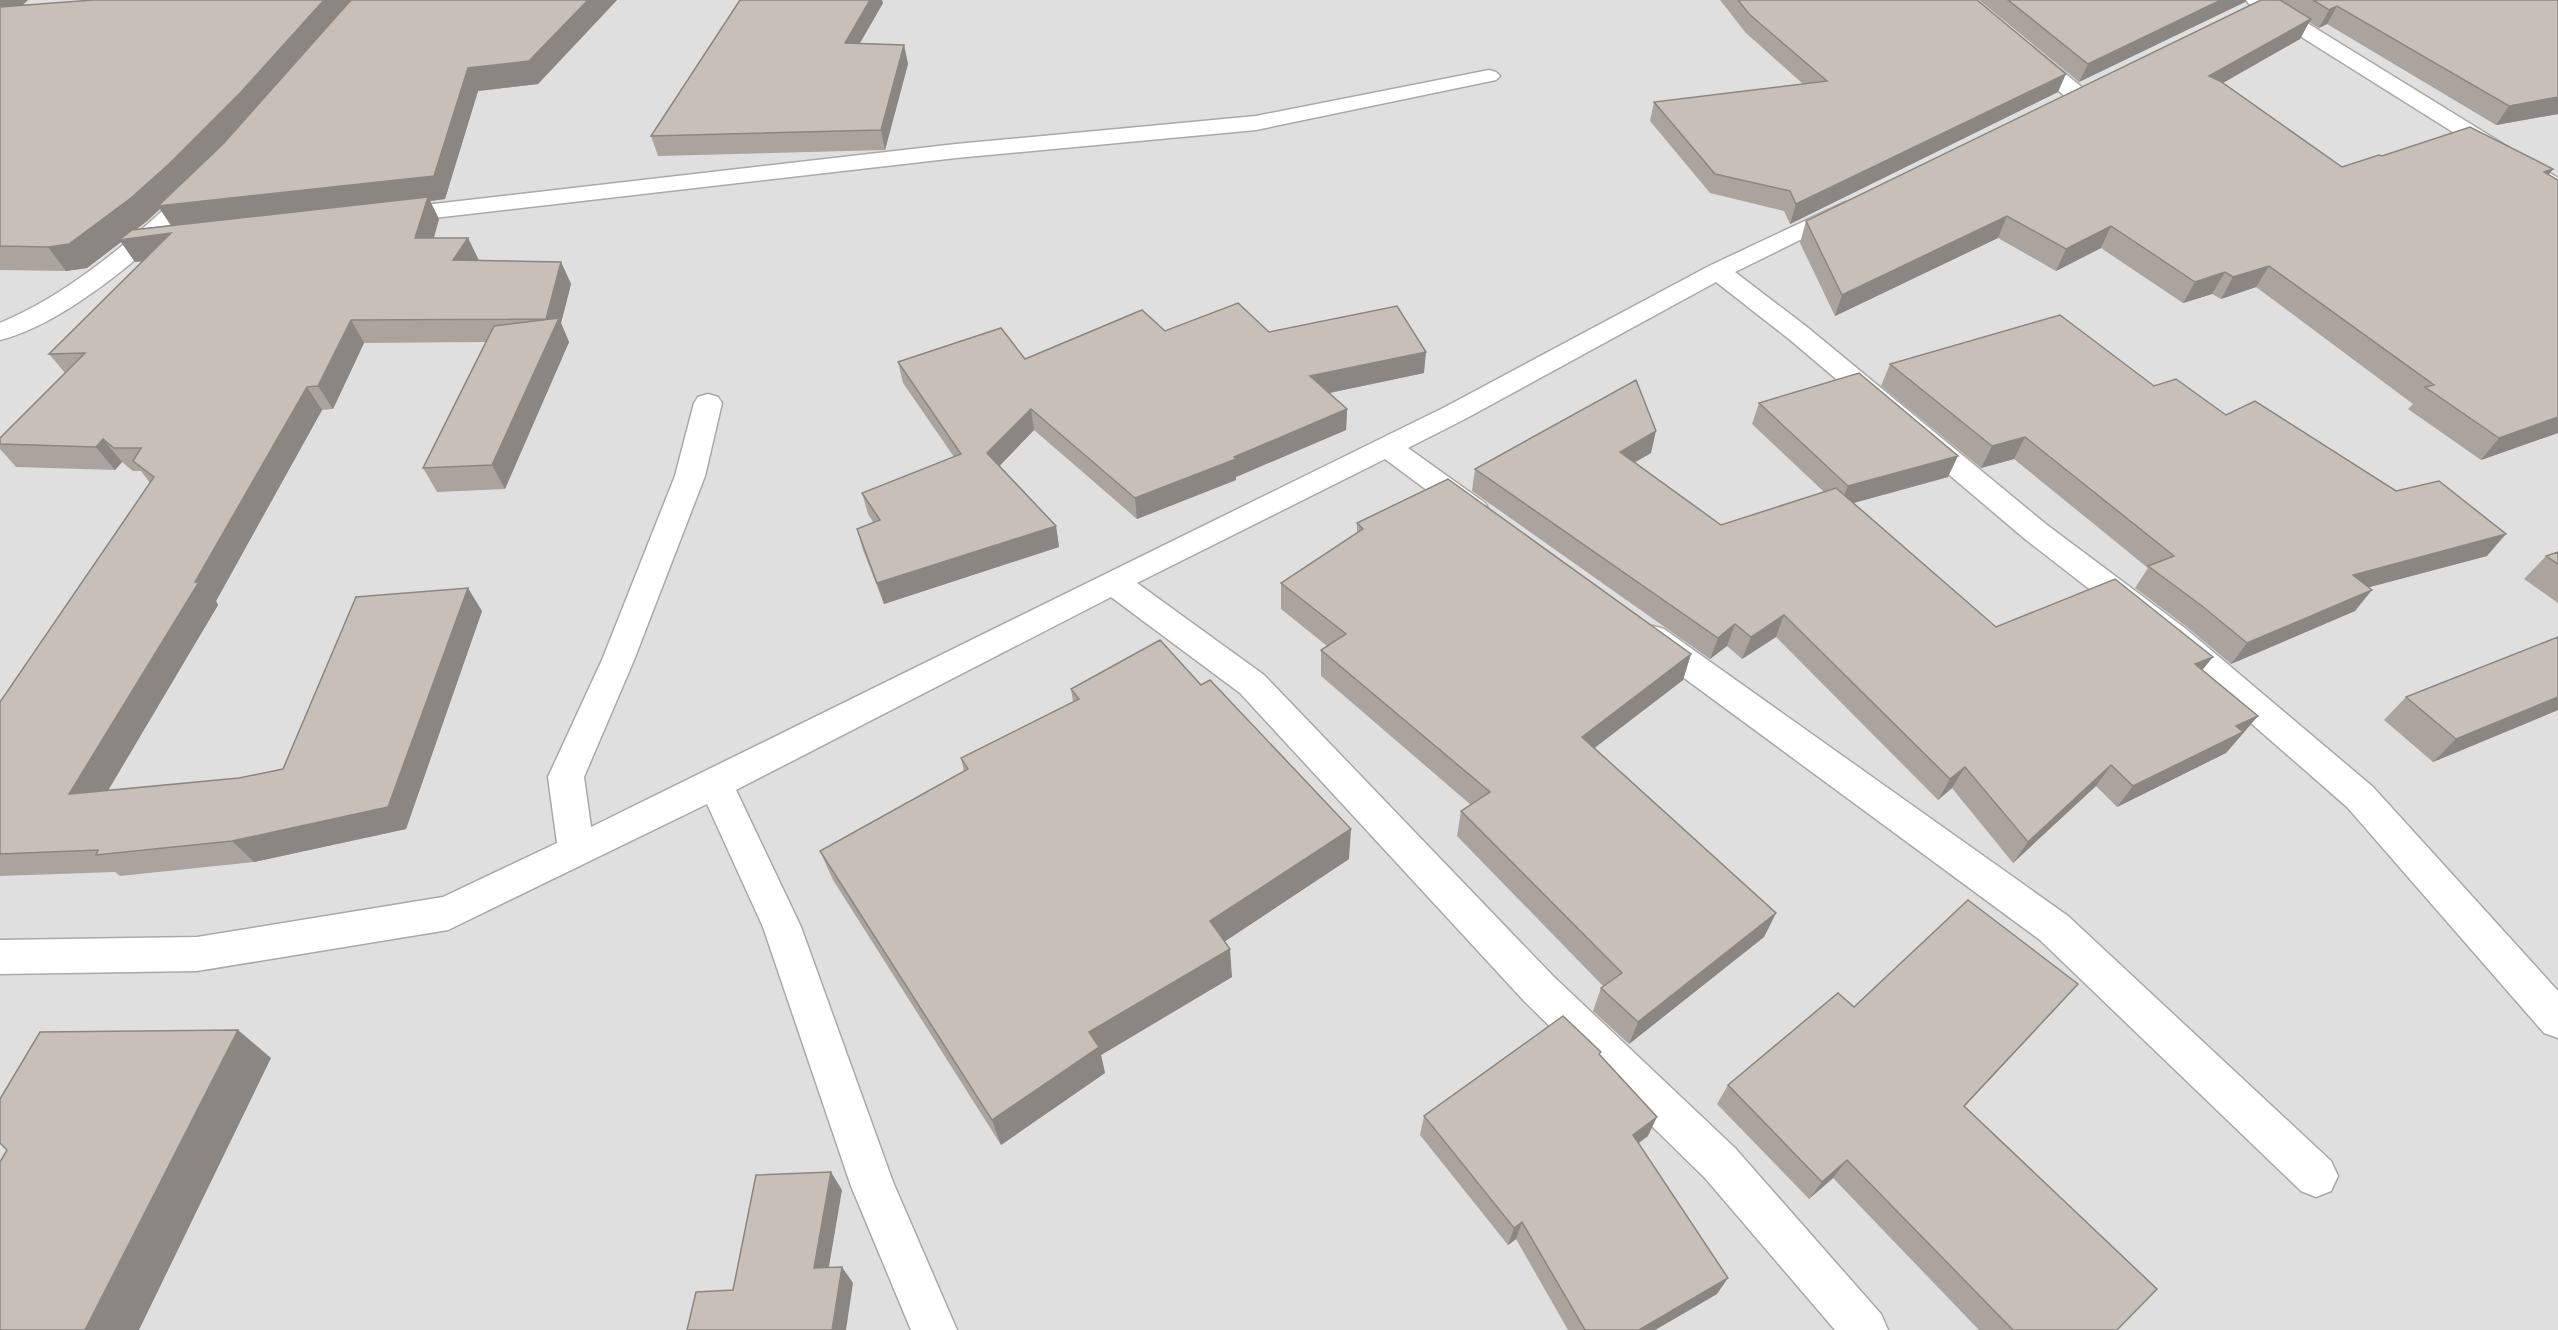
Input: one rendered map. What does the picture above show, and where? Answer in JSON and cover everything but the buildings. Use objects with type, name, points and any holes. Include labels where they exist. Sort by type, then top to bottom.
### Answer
[{"type":"street","points":[[1963,0],[2076,94]]},
{"type":"street","points":[[2257,5],[2558,188]]},
{"type":"street","points":[[374,218],[956,151],[1256,123],[1488,76]]},
{"type":"street","points":[[0,332],[24,324],[93,279],[156,231],[212,177]]},
{"type":"street","points":[[0,957],[197,954],[448,913],[715,784],[1113,582],[1387,447],[1718,271],[1865,198]]},
{"type":"street","points":[[141,243],[176,239]]},
{"type":"street","points":[[1718,271],[1798,333],[2036,532],[2175,638],[2360,797],[2558,1020]]},
{"type":"street","points":[[576,851],[566,777],[618,660],[690,476],[708,403]]},
{"type":"street","points":[[1387,447],[1498,527]]},
{"type":"street","points":[[1113,582],[1252,684],[1539,989],[1720,1163],[1865,1330]]},
{"type":"street","points":[[1629,621],[2054,928],[2316,1176]]},
{"type":"street","points":[[715,784],[782,927],[873,1186],[934,1330]]},
{"type":"shaded area","points":[[0,0],[2558,0],[2558,1330],[0,1330]]}]
